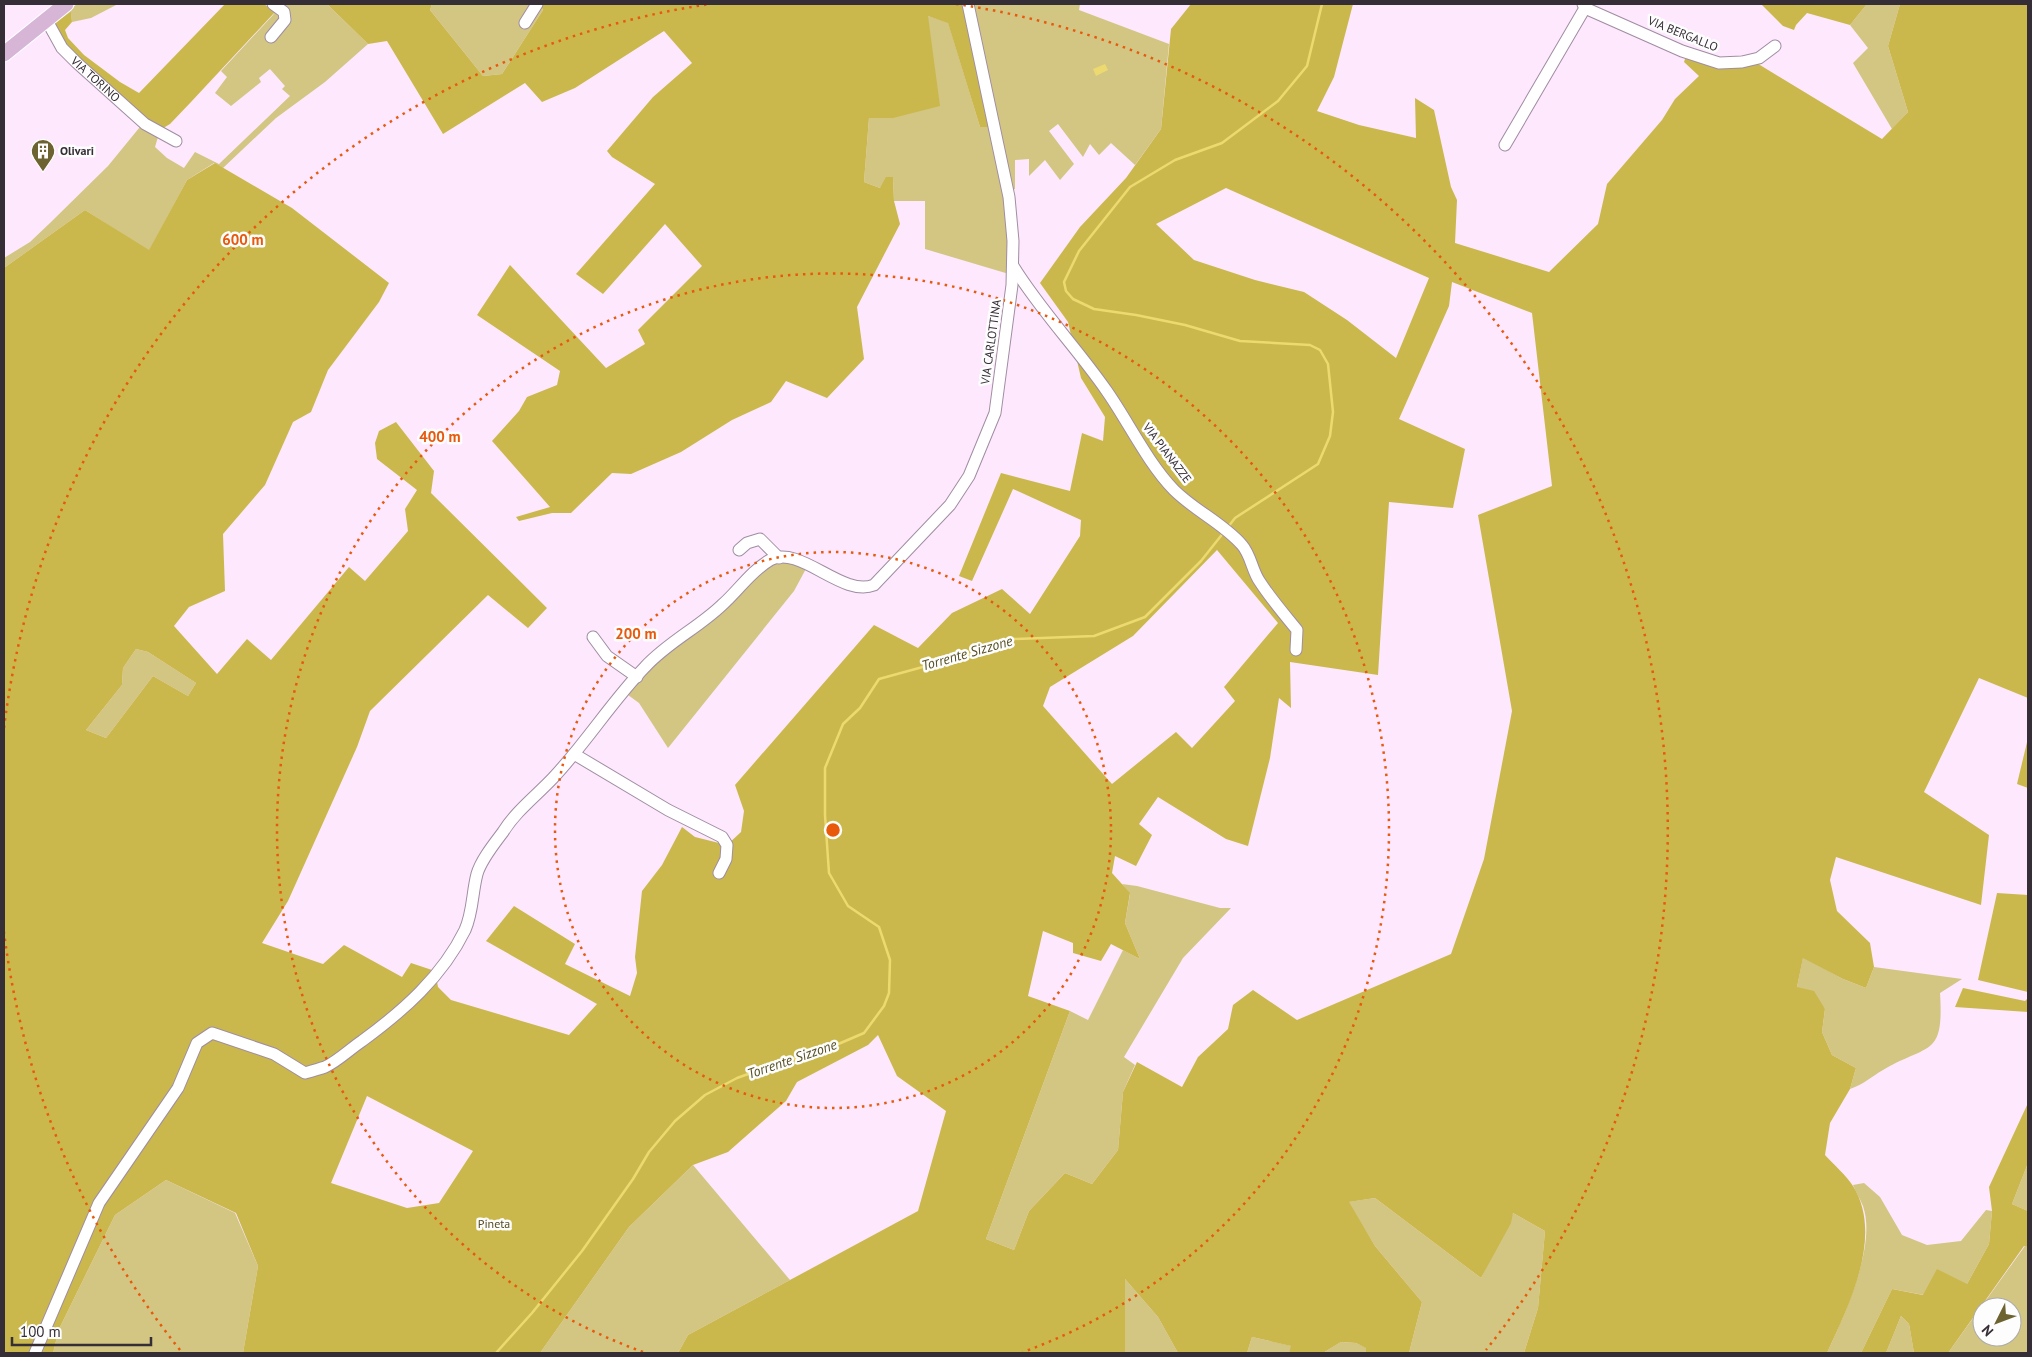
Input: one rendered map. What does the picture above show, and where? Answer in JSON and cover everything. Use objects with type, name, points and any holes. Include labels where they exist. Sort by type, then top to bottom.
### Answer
[{"type":"main road","points":[[4,54],[66,4]]},
{"type":"street","points":[[271,37],[285,20],[284,12],[273,4]]},
{"type":"street","points":[[525,23],[537,4]]},
{"type":"street","name":"VIA CARLOTTINA","points":[[779,558],[783,557],[794,560],[854,587],[863,588],[874,585],[950,504],[969,476],[995,413],[1012,285],[1013,241],[1009,197],[968,4]]},
{"type":"street","points":[[1505,145],[1582,17],[1584,6]]},
{"type":"street","name":"VIA BERGALLO","points":[[1584,6],[1682,51],[1720,64],[1759,58],[1775,46]]},
{"type":"street","name":"VIA TORINO","points":[[46,19],[62,48],[77,63],[145,124],[176,141]]},
{"type":"street","name":"VIA PIANAZZE","points":[[1013,266],[1029,292],[1083,358],[1107,391],[1144,450],[1174,489],[1196,509],[1218,523],[1243,546],[1259,581],[1297,630],[1296,650]]},
{"type":"street","points":[[739,550],[760,538],[779,558]]},
{"type":"street","points":[[35,1353],[99,1203],[178,1088],[197,1043],[212,1033],[274,1054],[305,1073],[326,1066],[400,1012],[432,981],[454,950],[471,914],[478,873],[504,829],[527,802],[552,779],[574,754],[655,657],[722,606],[761,566],[773,559],[779,558]]},
{"type":"street","points":[[593,637],[607,656],[637,677]]},
{"type":"street","points":[[574,754],[668,810],[722,837],[727,845],[726,859],[719,873]]},
{"type":"shaded area","points":[[77,4],[118,4],[91,18],[72,22],[71,13],[54,23]]},
{"type":"shaded area","points":[[280,4],[327,4],[368,44],[325,82],[276,118],[223,168],[214,163],[187,180],[149,251],[85,210],[4,268],[4,258],[30,242],[50,223],[108,166],[144,122],[160,130],[155,147],[167,158],[184,168],[195,152],[219,164],[290,96],[282,89],[285,86],[270,69],[259,78],[261,82],[231,106],[215,93],[227,77],[221,71],[273,15]]},
{"type":"shaded area","points":[[432,4],[540,4],[543,10],[502,74],[483,76],[430,10]]},
{"type":"shaded area","points":[[972,4],[1080,4],[1079,10],[1169,44],[1161,129],[1135,165],[1111,143],[1099,155],[1090,144],[1083,157],[1058,124],[1049,131],[1074,164],[1060,180],[1045,160],[1029,176],[1029,159],[1015,160],[1015,189],[1010,191]]},
{"type":"shaded area","points":[[1867,4],[1900,4],[1888,46],[1908,112],[1892,129],[1853,63],[1868,48],[1850,25]]},
{"type":"shaded area","points":[[928,16],[948,22],[980,127],[991,127],[1006,195],[1009,274],[925,249],[925,201],[894,201],[893,177],[880,188],[864,182],[869,118],[893,118]]},
{"type":"shaded area","points":[[1105,64],[1108,70],[1096,76],[1093,69]]},
{"type":"shaded area","points":[[773,559],[808,565],[794,591],[668,748],[639,703],[624,692]]},
{"type":"shaded area","points":[[136,649],[148,652],[196,683],[188,696],[153,676],[106,738],[86,730],[122,685],[123,668]]},
{"type":"shaded area","points":[[1122,884],[1137,886],[1220,908],[1231,908],[1183,958],[1124,1057],[1135,1065],[1123,1092],[1118,1150],[1092,1184],[1065,1173],[1029,1211],[1014,1250],[986,1239],[1070,1011],[1088,1020],[1123,950],[1140,959],[1125,923],[1130,894]]},
{"type":"shaded area","points":[[1803,957],[1843,979],[1866,988],[1874,967],[1962,979],[1940,993],[1941,1014],[1939,1029],[1936,1039],[1930,1046],[1850,1089],[1856,1068],[1832,1055],[1822,1032],[1825,1009],[1797,987]]},
{"type":"shaded area","points":[[2028,1163],[2028,1211],[2012,1204]]},
{"type":"shaded area","points":[[693,1165],[790,1280],[688,1335],[678,1353],[540,1353],[629,1227]]},
{"type":"shaded area","points":[[166,1180],[235,1213],[258,1266],[243,1353],[53,1353],[59,1329],[115,1215]]},
{"type":"shaded area","points":[[1864,1183],[1880,1197],[1902,1235],[1927,1245],[1961,1241],[1986,1210],[1992,1211],[1989,1244],[1967,1284],[1924,1295],[1892,1289],[1861,1353],[1827,1353],[1850,1301],[1862,1260],[1866,1241],[1866,1222],[1863,1206],[1853,1185]]},
{"type":"shaded area","points":[[1375,1198],[1481,1278],[1513,1213],[1545,1231],[1538,1308],[1524,1353],[1409,1353],[1422,1302],[1375,1246],[1348,1202]]},
{"type":"shaded area","points":[[2025,1246],[2028,1247],[2028,1353],[1948,1353],[1972,1320],[1972,1347],[2022,1347],[2022,1297],[1988,1297]]},
{"type":"shaded area","points":[[1125,1279],[1158,1317],[1178,1353],[1125,1353]]},
{"type":"shaded area","points":[[1901,1316],[1909,1324],[1914,1353],[1886,1353]]},
{"type":"shaded area","points":[[1252,1337],[1292,1346],[1289,1353],[1247,1353]]},
{"type":"shaded area","points":[[1341,1342],[1356,1343],[1367,1348],[1366,1353],[1323,1353]]},
{"type":"green space","points":[[225,4],[264,4],[275,12],[170,124],[160,130],[64,46],[54,23],[71,12],[72,22],[65,30],[68,38],[84,55],[120,82],[139,93]]},
{"type":"green space","points":[[327,4],[432,4],[430,10],[483,76],[502,74],[543,10],[540,4],[966,4],[991,127],[980,127],[948,23],[928,16],[940,106],[893,118],[869,118],[864,182],[880,188],[886,177],[893,177],[894,201],[900,224],[857,307],[864,359],[827,398],[786,381],[771,402],[732,420],[681,452],[631,474],[612,473],[571,513],[552,513],[519,521],[516,517],[550,507],[492,441],[519,411],[527,397],[557,385],[560,371],[477,315],[510,265],[606,368],[645,344],[638,330],[702,266],[665,224],[603,294],[576,274],[655,184],[612,157],[607,151],[653,97],[692,63],[664,31],[575,88],[542,102],[525,83],[443,134],[387,41],[368,44]]},
{"type":"green space","name":"Pineta","points":[[1191,4],[1353,4],[1334,77],[1317,111],[1359,125],[1416,138],[1415,98],[1434,110],[1451,187],[1457,200],[1455,243],[1549,272],[1598,224],[1607,184],[1662,120],[1675,99],[1699,76],[1684,62],[1686,56],[1755,62],[1882,139],[1908,112],[1888,46],[1900,4],[2028,4],[2028,698],[1979,678],[1924,792],[1989,835],[1981,905],[1836,857],[1830,880],[1837,911],[1870,943],[1874,967],[1866,988],[1843,979],[1803,958],[1797,987],[1814,991],[1825,1009],[1822,1032],[1832,1055],[1856,1068],[1850,1089],[1830,1123],[1825,1155],[1853,1186],[1862,1206],[1865,1226],[1864,1248],[1853,1292],[1827,1353],[1524,1353],[1538,1308],[1545,1231],[1513,1213],[1511,1223],[1481,1278],[1375,1198],[1349,1202],[1375,1246],[1422,1302],[1409,1353],[1366,1353],[1366,1348],[1356,1343],[1341,1342],[1323,1353],[1289,1353],[1291,1346],[1252,1337],[1247,1353],[1178,1353],[1158,1317],[1125,1279],[1125,1353],[678,1353],[688,1335],[918,1211],[946,1111],[897,1076],[878,1035],[868,1045],[797,1082],[786,1101],[728,1152],[693,1165],[629,1227],[540,1353],[243,1353],[258,1266],[236,1213],[166,1180],[115,1215],[59,1329],[53,1353],[4,1353],[4,268],[85,210],[149,250],[187,180],[215,163],[292,208],[389,283],[379,302],[328,370],[311,412],[293,422],[265,485],[223,534],[225,591],[189,607],[174,626],[217,674],[247,639],[271,660],[349,567],[365,581],[408,531],[405,509],[417,490],[377,459],[375,443],[379,431],[396,422],[434,471],[431,493],[547,608],[528,628],[488,595],[370,711],[357,747],[288,901],[262,943],[323,964],[344,945],[402,977],[411,963],[435,971],[438,987],[451,1000],[569,1035],[597,1004],[486,941],[514,906],[575,944],[565,964],[630,996],[637,973],[635,957],[642,891],[662,865],[682,827],[695,837],[727,845],[741,832],[744,811],[735,785],[874,625],[918,648],[952,613],[1002,589],[1030,614],[1080,536],[1081,520],[1013,489],[972,581],[959,576],[1001,473],[1070,491],[1082,433],[1103,441],[1105,417],[1081,378],[1068,322],[1040,283],[1080,227],[1126,178],[1161,129],[1171,29]],"holes":[[[1226,188],[1429,278],[1396,358],[1347,320],[1304,292],[1255,280],[1194,260],[1156,224]],[[1452,282],[1532,313],[1552,486],[1478,515],[1512,711],[1484,859],[1451,954],[1297,1020],[1253,990],[1233,1005],[1228,1029],[1198,1057],[1182,1087],[1137,1062],[1123,1092],[1118,1150],[1092,1184],[1065,1173],[1029,1211],[1014,1250],[986,1239],[1070,1011],[1028,996],[1043,931],[1073,943],[1073,953],[1101,961],[1111,944],[1140,959],[1125,923],[1130,893],[1112,873],[1115,856],[1136,866],[1152,835],[1139,824],[1158,797],[1226,839],[1248,846],[1270,758],[1279,698],[1291,708],[1290,662],[1378,675],[1389,502],[1453,508],[1465,449],[1399,419],[1449,306]],[[1217,550],[1278,623],[1224,687],[1235,701],[1192,748],[1176,732],[1112,784],[1043,706],[1050,687],[1133,636]],[[136,649],[148,652],[196,683],[188,696],[153,676],[106,738],[86,730],[122,685],[123,668]],[[367,1096],[473,1151],[439,1203],[407,1208],[331,1183]]]},
{"type":"green space","points":[[1761,4],[1867,4],[1850,25],[1807,13],[1794,30],[1783,26]]},
{"type":"green space","points":[[2028,738],[2028,788],[2017,784]]},
{"type":"green space","points":[[1997,893],[2028,895],[2028,992],[1978,980]]},
{"type":"green space","points":[[1963,988],[2025,1001],[2028,998],[2028,1012],[1955,1007]]},
{"type":"green space","points":[[2028,1103],[2028,1163],[2012,1204],[2028,1211],[2028,1247],[2024,1246],[1988,1297],[1972,1297],[1972,1319],[1948,1353],[1914,1353],[1909,1324],[1901,1316],[1886,1353],[1861,1353],[1892,1289],[1923,1295],[1937,1269],[1967,1284],[1989,1244],[1992,1211],[1989,1187]]},
{"type":"waterway","name":"Torrente Sizzone","points":[[1228,527],[1235,518],[1318,464],[1330,436],[1333,412],[1328,364],[1320,350],[1310,345],[1240,341],[1185,325],[1094,309],[1073,299],[1066,291],[1064,282],[1079,251],[1130,187],[1175,160],[1222,143],[1278,101],[1307,66],[1322,4]]},
{"type":"waterway","name":"Torrente Sizzone","points":[[496,1353],[532,1313],[582,1251],[633,1179],[649,1152],[675,1121],[705,1095],[737,1078],[790,1059],[808,1057],[864,1033],[884,1006],[889,993],[890,960],[879,927],[848,906],[829,873],[825,815],[825,768],[843,724],[860,708],[879,679],[970,654],[1013,639],[1094,636],[1145,617],[1201,561],[1224,532]]},
{"type":"place","name":"Olivari","points":[[43,172]]}]
